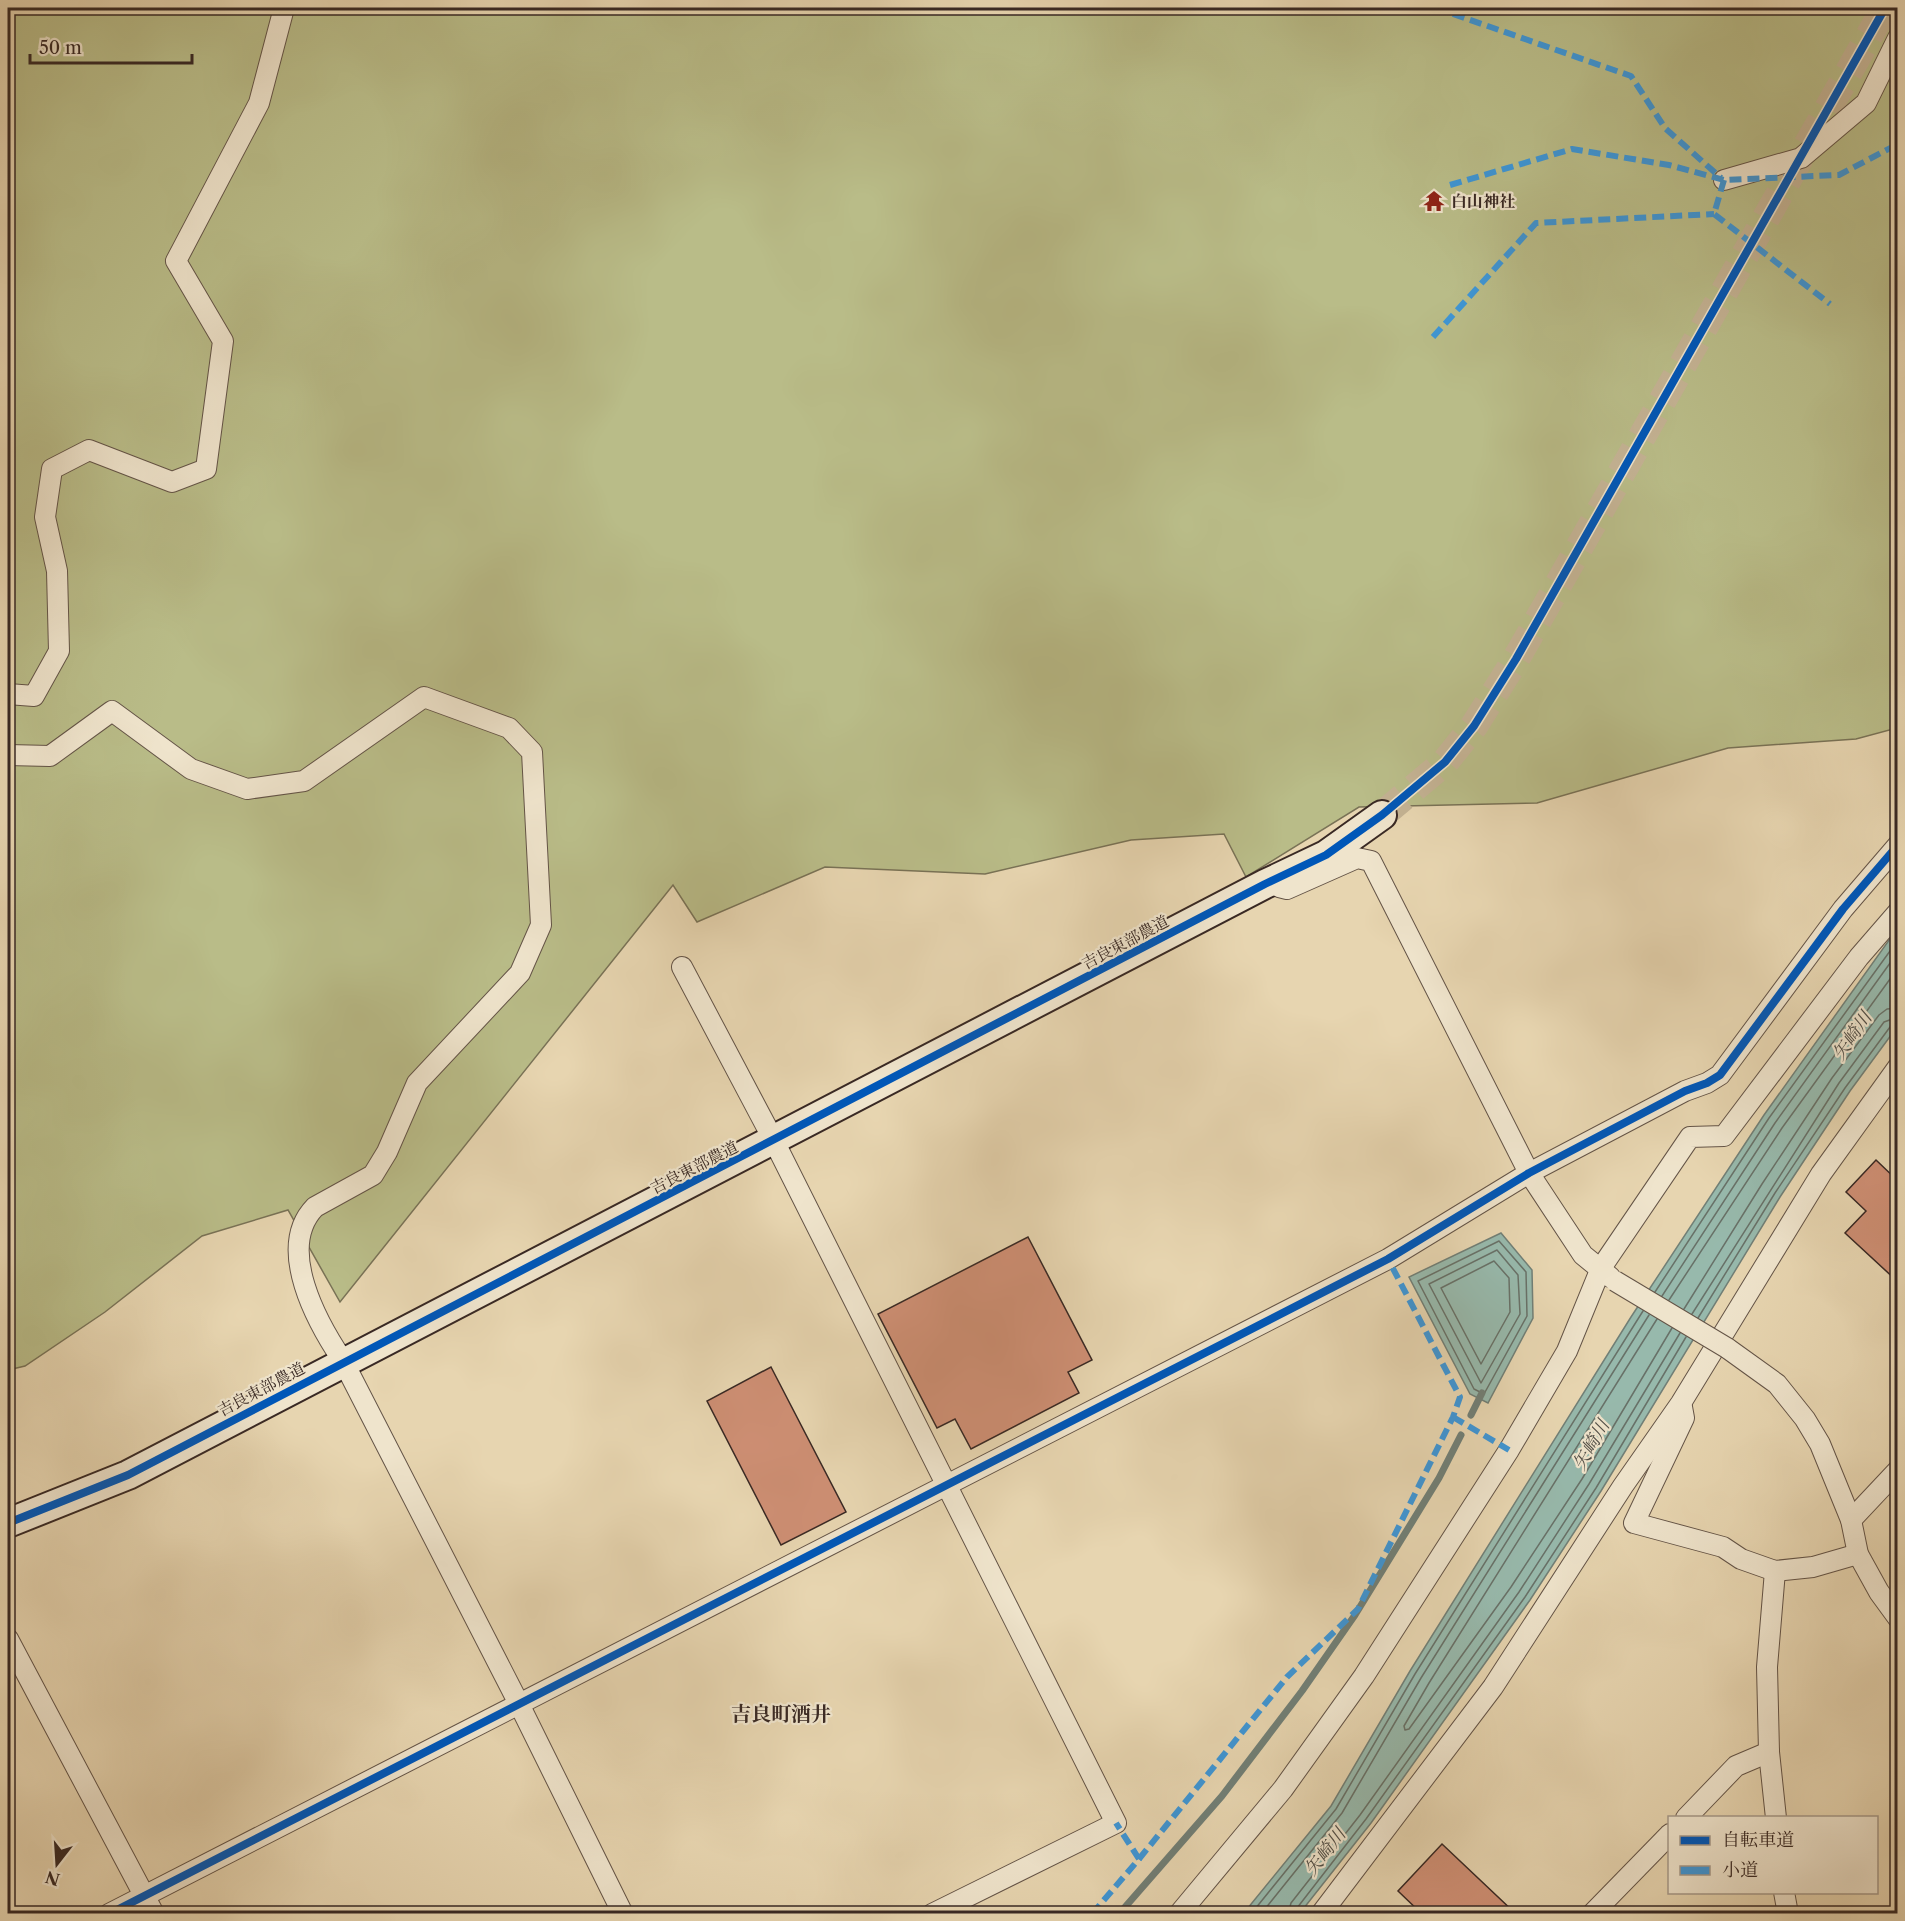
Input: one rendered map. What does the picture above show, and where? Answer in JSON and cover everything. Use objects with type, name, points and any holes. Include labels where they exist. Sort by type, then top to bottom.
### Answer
[{"type":"street","points":[[8,694],[34,696],[59,651],[57,572],[45,517],[52,469],[89,450],[172,483],[206,470],[223,341],[176,261],[259,103],[284,8]]},
{"type":"street","points":[[1724,180],[1801,158],[1866,103],[1898,38]]},
{"type":"street","points":[[8,755],[50,756],[112,711],[191,770],[247,789],[304,781],[423,697],[509,728],[532,752],[541,925],[520,973],[417,1083],[387,1152],[373,1175],[315,1207],[308,1214],[300,1237],[299,1263],[318,1324],[343,1361],[518,1702],[623,1914]]},
{"type":"street","name":"吉良東部農道","points":[[8,1523],[128,1475],[343,1361],[774,1141],[1265,884],[1326,855],[1382,815]]},
{"type":"street","points":[[109,1914],[518,1702],[1388,1259],[1529,1173],[1720,1075],[1843,909],[1898,845]]},
{"type":"street","points":[[1265,884],[1287,889],[1357,858],[1371,861],[1529,1173],[1583,1256],[1727,1348],[1777,1384],[1805,1419],[1823,1450],[1851,1520],[1858,1554],[1879,1592],[1898,1618]]},
{"type":"street","points":[[1179,1914],[1283,1789],[1364,1676],[1515,1440],[1567,1351],[1608,1274],[1690,1137],[1724,1136],[1859,957],[1898,912]]},
{"type":"street","points":[[682,967],[774,1141],[944,1485],[1116,1823],[932,1914]]},
{"type":"street","points":[[1321,1914],[1493,1687],[1623,1486],[1681,1403],[1821,1174],[1898,1067]]},
{"type":"street","points":[[1681,1403],[1684,1418],[1634,1523],[1723,1547],[1741,1559],[1775,1572],[1813,1567],[1858,1554]]},
{"type":"street","points":[[1851,1520],[1898,1470]]},
{"type":"street","points":[[1775,1572],[1767,1667],[1769,1752],[1776,1816]]},
{"type":"street","points":[[8,1639],[154,1914]]},
{"type":"street","points":[[1688,1816],[1736,1766],[1769,1752]]},
{"type":"street","points":[[1592,1914],[1668,1836]]},
{"type":"street","points":[[1784,1894],[1788,1914]]},
{"type":"green space","points":[[8,8],[1897,8],[1897,728],[1856,739],[1728,748],[1537,803],[1359,807],[1246,877],[1224,834],[1131,840],[985,874],[825,867],[697,922],[673,885],[340,1302],[288,1210],[202,1236],[105,1312],[25,1366],[8,1370]]},
{"type":"water","name":"矢崎川","points":[[1897,929],[1897,1027],[1850,1091],[1780,1197],[1601,1491],[1530,1600],[1371,1823],[1300,1913],[1243,1914],[1331,1806],[1410,1671],[1631,1317],[1764,1115]]},
{"type":"water","points":[[1501,1233],[1532,1270],[1533,1318],[1488,1403],[1470,1394],[1409,1277]]},
{"type":"building","points":[[1876,1160],[1898,1181],[1898,1282],[1845,1233],[1866,1211],[1846,1192]]},
{"type":"building","points":[[1028,1237],[1092,1360],[1068,1372],[1079,1393],[971,1449],[955,1419],[937,1428],[878,1314]]},
{"type":"building","points":[[771,1367],[846,1512],[781,1545],[707,1401]]},
{"type":"building","points":[[1442,1844],[1516,1914],[1422,1914],[1398,1891]]},
{"type":"waterway","points":[[1471,1415],[1482,1393]]},
{"type":"waterway","points":[[1119,1914],[1222,1796],[1302,1691],[1355,1615],[1439,1478],[1461,1435]]},
{"type":"tunnel","points":[[1382,815],[1445,762],[1474,726],[1516,659],[1885,8]]},
{"type":"marked path","points":[[319,8],[328,11],[336,8]]},
{"type":"marked path","points":[[1436,8],[1631,76],[1665,128],[1721,178]]},
{"type":"marked path","points":[[1450,185],[1572,149],[1669,165],[1724,180],[1839,175],[1898,144]]},
{"type":"marked path","points":[[1724,180],[1714,214],[1830,304]]},
{"type":"marked path","points":[[1433,337],[1536,223],[1714,214]]},
{"type":"marked path","points":[[1139,1859],[1287,1677],[1358,1609],[1453,1417],[1460,1397],[1388,1259]]},
{"type":"marked path","points":[[1453,1417],[1509,1450]]},
{"type":"marked path","points":[[1092,1914],[1139,1859],[1116,1823]]},
{"type":"cycle path","points":[[8,1523],[128,1475],[1265,884],[1326,855],[1382,815],[1445,762],[1474,726],[1516,659],[1885,8]]},
{"type":"cycle path","points":[[109,1914],[1388,1259],[1529,1173],[1685,1091],[1707,1083],[1720,1075],[1843,909],[1898,845]]},
{"type":"place","name":"白山神社","points":[[1434,201]]},
{"type":"district","name":"吉良町酒井","points":[[781,1714]]}]
